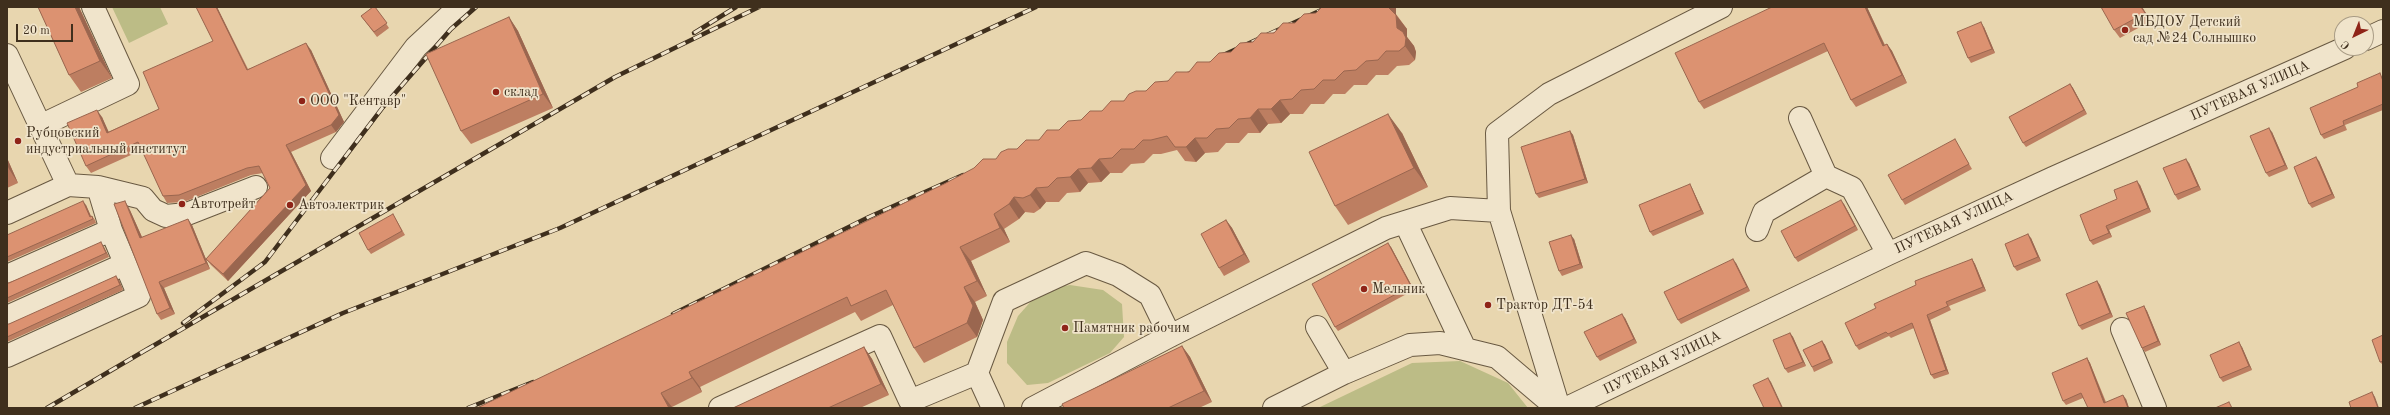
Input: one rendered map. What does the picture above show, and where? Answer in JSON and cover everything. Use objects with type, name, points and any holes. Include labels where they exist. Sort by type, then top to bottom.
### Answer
[{"type":"street","points":[[40,126],[128,84],[93,7]]},
{"type":"street","points":[[332,158],[416,47],[460,7]]},
{"type":"street","points":[[1558,408],[1499,212],[1497,133],[1549,94],[1721,7]]},
{"type":"street","name":"ПУТЕВАЯ УЛИЦА","points":[[1567,408],[1888,254],[2067,171],[2334,53]]},
{"type":"street","points":[[7,55],[68,185]]},
{"type":"street","points":[[1800,118],[1826,176],[1852,188],[1888,254]]},
{"type":"street","points":[[1757,230],[1764,212],[1826,176]]},
{"type":"street","points":[[7,213],[68,185],[98,187],[143,198],[153,210],[166,216],[187,214],[256,186]]},
{"type":"street","points":[[7,356],[139,296],[110,230],[98,187]]},
{"type":"street","points":[[1033,408],[1170,336],[1386,228],[1450,208],[1499,212]]},
{"type":"street","points":[[1405,222],[1465,349]]},
{"type":"street","points":[[7,276],[110,230]]},
{"type":"street","points":[[7,317],[125,264]]},
{"type":"street","points":[[720,408],[880,336],[906,406],[977,373],[1004,300],[1086,264],[1118,275],[1150,295],[1170,336]]},
{"type":"street","points":[[1317,327],[1344,373]]},
{"type":"street","points":[[2122,330],[2155,408]]},
{"type":"street","points":[[1274,408],[1344,373],[1410,345],[1440,343],[1497,357],[1558,408]]},
{"type":"street","points":[[977,373],[993,408]]},
{"type":"green space","points":[[112,7],[160,7],[168,24],[129,43]]},
{"type":"green space","points":[[1070,285],[1103,290],[1122,304],[1124,337],[1110,353],[1048,383],[1027,385],[1007,363],[1007,342],[1018,316],[1041,290]]},
{"type":"green space","points":[[1460,361],[1508,383],[1528,408],[1318,408],[1412,363]]},
{"type":"building","points":[[38,7],[75,7],[100,61],[69,75]]},
{"type":"building","points":[[196,7],[216,7],[247,70],[306,43],[339,115],[331,125],[286,145],[306,185],[223,274],[206,259],[270,188],[259,166],[247,168],[179,195],[163,196],[138,142],[86,166],[67,123],[97,110],[107,133],[159,109],[143,72],[213,41]]},
{"type":"building","points":[[375,7],[387,23],[374,32],[361,16]]},
{"type":"building","points":[[1322,7],[1388,7],[1396,15],[1397,28],[1403,32],[1406,38],[1405,46],[1399,51],[1386,51],[1378,60],[1366,61],[1356,70],[1344,71],[1335,80],[1323,80],[1314,89],[1301,90],[1292,99],[1280,100],[1271,109],[1258,109],[1250,118],[1238,119],[1229,128],[1216,129],[1207,138],[1195,138],[1186,147],[1175,147],[1167,136],[1151,140],[1143,140],[1134,149],[1121,149],[1112,158],[1099,159],[1091,168],[1078,169],[1070,177],[1057,178],[1048,187],[1036,188],[1030,195],[1023,198],[1014,197],[1009,204],[994,214],[1000,228],[960,247],[977,281],[964,287],[973,306],[967,323],[914,348],[886,290],[851,306],[847,297],[689,372],[692,378],[661,393],[669,408],[477,408],[944,184],[974,168],[983,159],[996,159],[1001,152],[1008,149],[1017,149],[1026,140],[1039,140],[1047,130],[1059,130],[1068,121],[1081,120],[1090,111],[1102,111],[1111,101],[1124,101],[1129,94],[1136,91],[1146,91],[1155,82],[1168,81],[1176,72],[1189,72],[1197,62],[1210,62],[1219,53],[1231,52],[1240,43],[1253,42],[1261,33],[1274,33],[1283,23],[1295,23],[1304,14],[1316,13]]},
{"type":"building","points":[[1772,7],[1865,7],[1883,46],[1887,44],[1902,75],[1851,100],[1824,43],[1699,102],[1675,53]]},
{"type":"building","name":"МБДОУ Детский сад №24 Солнышко","points":[[2101,7],[2141,7],[2145,13],[2114,30]]},
{"type":"building","name":"склад","points":[[509,17],[543,94],[461,131],[426,54]]},
{"type":"building","points":[[1981,22],[1992,49],[1968,58],[1957,32]]},
{"type":"building","points":[[2380,73],[2383,81],[2383,104],[2343,121],[2344,125],[2321,135],[2310,108],[2358,87],[2357,83]]},
{"type":"building","points":[[2070,84],[2084,110],[2023,143],[2009,117]]},
{"type":"building","points":[[1388,114],[1414,168],[1335,206],[1309,152]]},
{"type":"building","points":[[2269,128],[2285,165],[2266,173],[2250,136]]},
{"type":"building","points":[[1570,131],[1585,179],[1536,194],[1521,147]]},
{"type":"building","points":[[1955,139],[1969,164],[1902,200],[1888,175]]},
{"type":"building","points":[[2316,157],[2332,194],[2309,204],[2294,167]]},
{"type":"building","points":[[2186,159],[2198,186],[2175,195],[2163,168]]},
{"type":"building","points":[[2137,181],[2148,208],[2106,226],[2109,233],[2090,241],[2080,215],[2117,199],[2114,190]]},
{"type":"building","points":[[1690,184],[1701,210],[1650,232],[1639,205]]},
{"type":"building","points":[[1841,200],[1855,226],[1795,258],[1781,231]]},
{"type":"building","points":[[83,201],[90,217],[92,216],[93,219],[7,257],[7,235]]},
{"type":"building","points":[[125,201],[140,238],[188,219],[206,263],[159,282],[170,308],[157,314],[114,204]]},
{"type":"building","points":[[393,214],[402,231],[368,250],[359,233]]},
{"type":"building","points":[[1226,220],[1244,254],[1219,268],[1201,234]]},
{"type":"building","points":[[2028,234],[2038,257],[2014,267],[2005,244]]},
{"type":"building","points":[[1571,235],[1580,264],[1559,271],[1549,242]]},
{"type":"building","points":[[101,242],[106,253],[7,298],[7,283]]},
{"type":"building","name":"Мельник","points":[[1388,243],[1411,286],[1335,327],[1312,284]]},
{"type":"building","points":[[1733,259],[1747,287],[1678,320],[1664,292]]},
{"type":"building","points":[[1972,259],[1983,287],[1946,302],[1948,306],[1927,315],[1946,370],[1931,375],[1912,323],[1888,334],[1886,332],[1856,346],[1845,323],[1876,308],[1874,304],[1916,285],[1915,281]]},
{"type":"building","points":[[116,276],[120,285],[7,337],[7,324]]},
{"type":"building","points":[[2097,281],[2110,313],[2079,326],[2066,294]]},
{"type":"building","points":[[2144,306],[2158,341],[2142,348],[2126,313]]},
{"type":"building","points":[[1622,314],[1634,339],[1597,357],[1584,332]]},
{"type":"building","points":[[1790,333],[1803,362],[1785,369],[1773,340]]},
{"type":"building","points":[[2383,335],[2383,361],[2380,362],[2372,340]]},
{"type":"building","points":[[1822,341],[1830,359],[1812,367],[1803,350]]},
{"type":"building","points":[[2239,342],[2249,366],[2220,378],[2210,355]]},
{"type":"building","points":[[1182,346],[1204,391],[1168,408],[1064,408],[1062,404]]},
{"type":"building","points":[[864,347],[881,384],[828,408],[733,408]]},
{"type":"building","points":[[2087,358],[2104,403],[2123,395],[2128,408],[2088,408],[2081,393],[2063,401],[2052,373]]},
{"type":"building","points":[[1768,378],[1782,408],[1764,408],[1753,385]]},
{"type":"building","points":[[2372,392],[2378,408],[2351,408],[2349,402]]},
{"type":"building","points":[[2229,402],[2232,408],[2215,408]]},
{"type":"railway","points":[[183,323],[265,262],[383,107],[451,29],[476,7]]},
{"type":"railway","points":[[694,33],[736,7]]},
{"type":"railway","points":[[146,350],[615,77],[759,7]]},
{"type":"railway","points":[[135,408],[343,313],[560,228],[1036,7]]},
{"type":"railway","points":[[1219,57],[1328,7]]},
{"type":"railway","points":[[673,314],[869,217],[963,175]]},
{"type":"railway","points":[[47,408],[151,347]]},
{"type":"railway","points":[[468,408],[533,382]]},
{"type":"place","name":"МБДОУ Детский сад №24 Солнышко","points":[[2125,30]]},
{"type":"place","name":"склад","points":[[496,92]]},
{"type":"place","name":"ООО \"Кентавр\"","points":[[302,101]]},
{"type":"place","name":"Рубцовский индустриальный институт","points":[[18,141]]},
{"type":"place","name":"Автотрейт","points":[[182,204]]},
{"type":"place","name":"Автоэлектрик","points":[[290,205]]},
{"type":"place","name":"Мельник","points":[[1364,289]]},
{"type":"place","name":"Трактор ДТ-54","points":[[1488,305]]},
{"type":"place","name":"Памятник рабочим","points":[[1065,328]]}]
